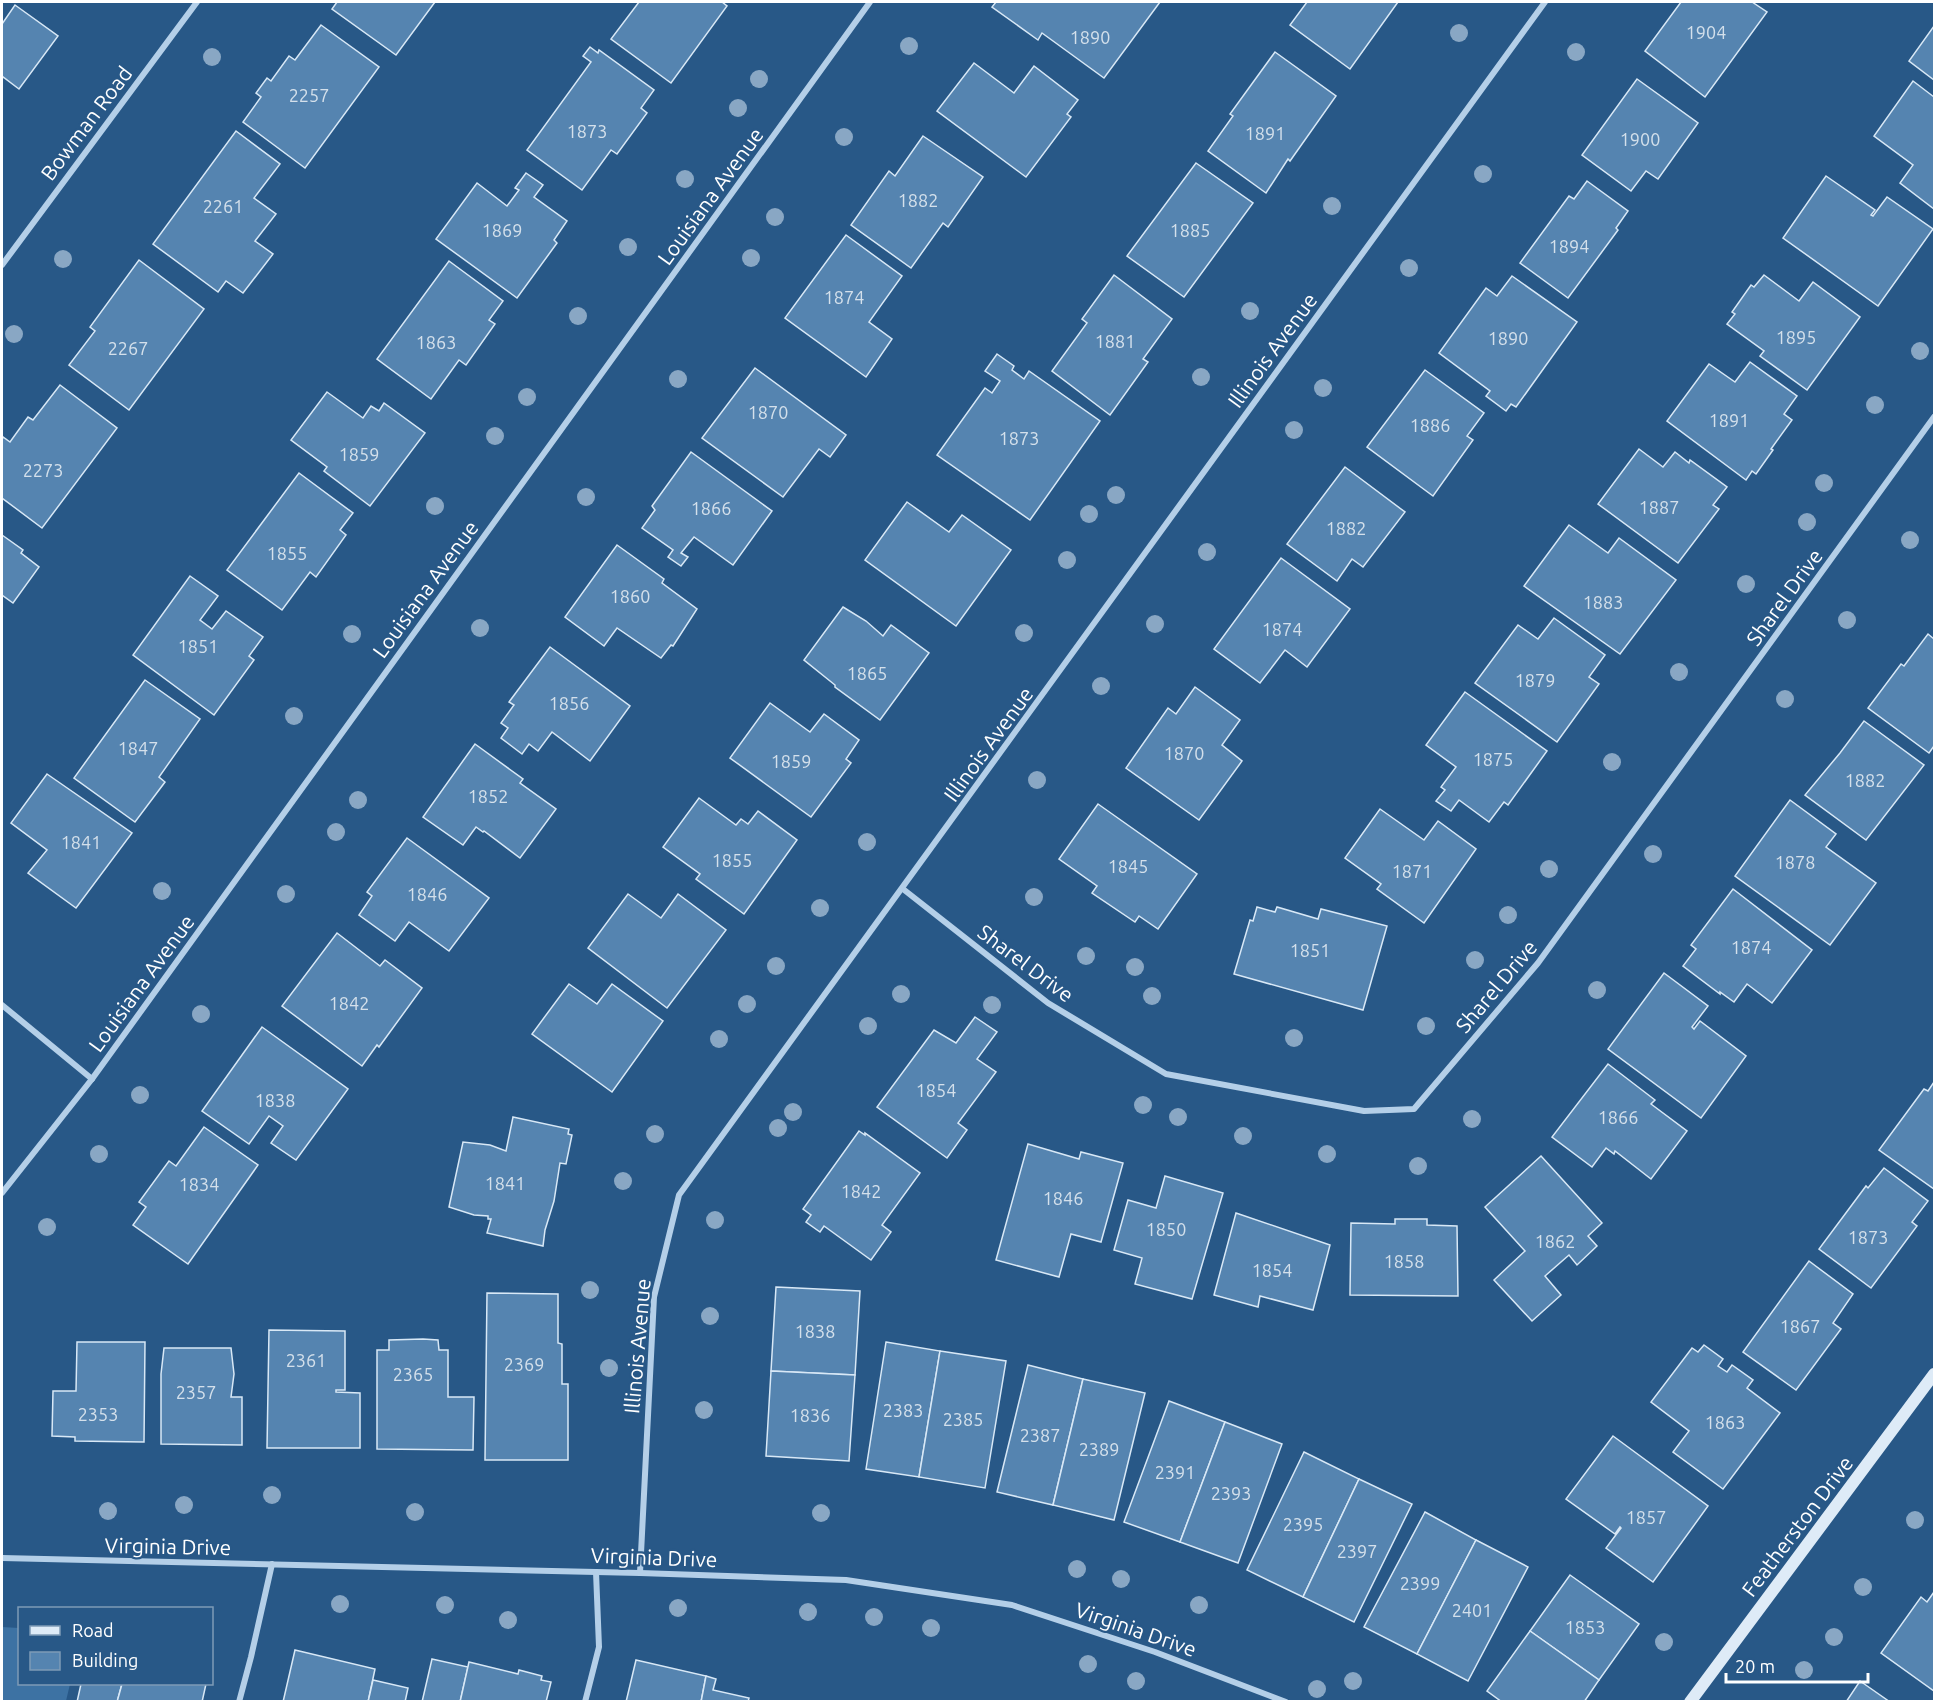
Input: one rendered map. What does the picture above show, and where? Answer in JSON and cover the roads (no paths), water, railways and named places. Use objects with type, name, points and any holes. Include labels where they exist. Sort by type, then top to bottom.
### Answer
[{"type":"street","name":"Bowman Road","points":[[2,265],[197,2]]},
{"type":"street","name":"Louisiana Avenue","points":[[2,1193],[92,1079],[870,2]]},
{"type":"street","name":"Illinois Avenue","points":[[640,1573],[654,1297],[679,1195],[1545,2]]},
{"type":"street","name":"Sharel Drive","points":[[903,889],[1048,1004],[1166,1074],[1364,1111],[1414,1108],[1538,963],[1935,417]]},
{"type":"street","points":[[2,1005],[92,1079]]},
{"type":"street","name":"Featherston Drive","points":[[1690,1701],[1935,1374]]},
{"type":"street","name":"Virginia Drive","points":[[2,1558],[846,1580],[1012,1605],[1155,1652],[1286,1701]]},
{"type":"street","points":[[239,1701],[272,1564]]},
{"type":"street","points":[[585,1701],[599,1647],[596,1572]]}]
